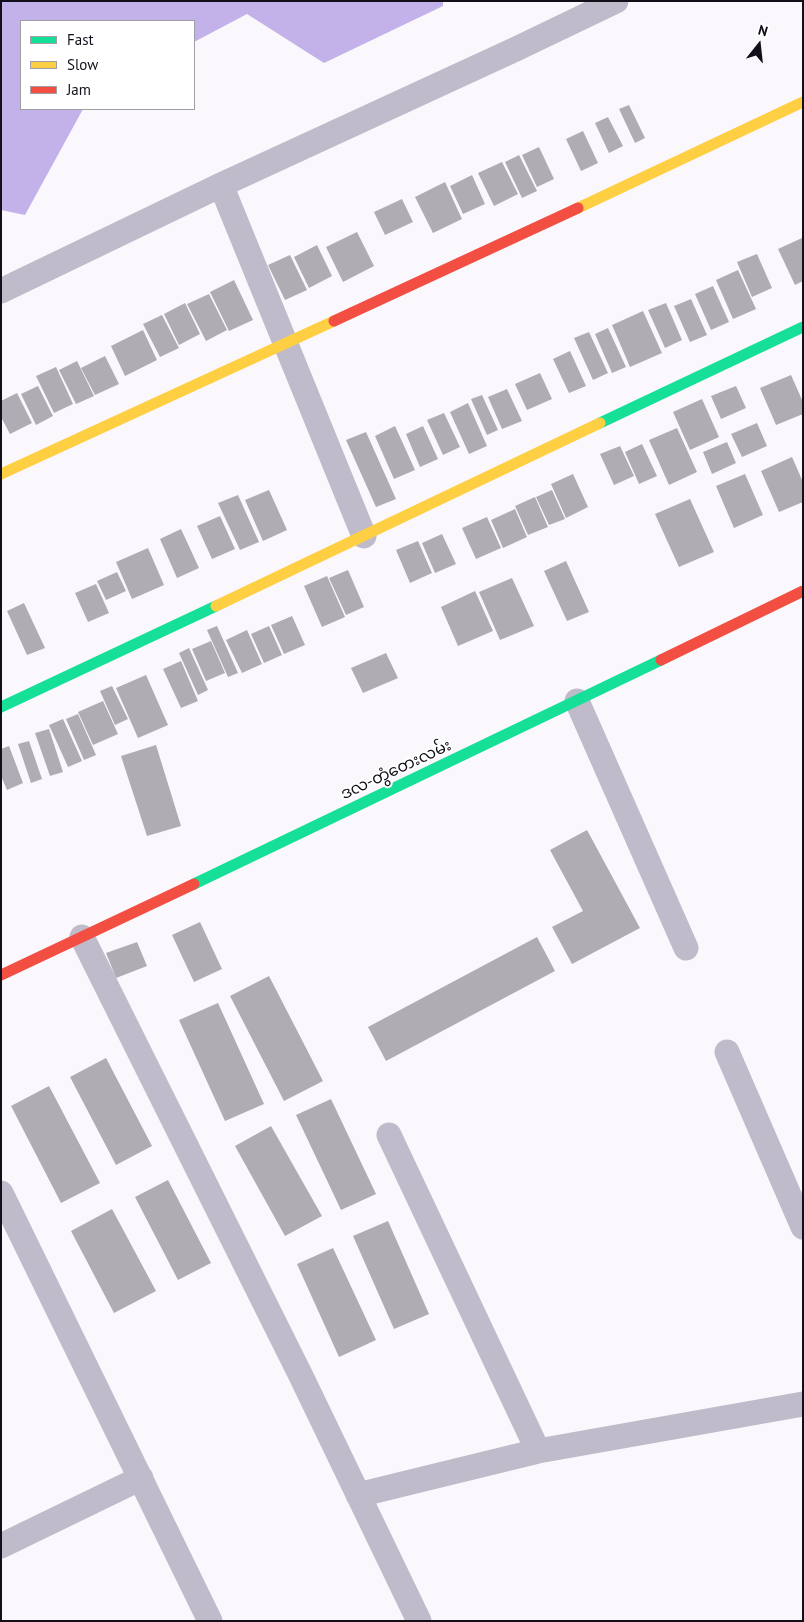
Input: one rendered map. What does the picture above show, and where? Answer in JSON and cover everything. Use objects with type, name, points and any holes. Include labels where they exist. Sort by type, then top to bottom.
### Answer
[{"type":"street","points":[[1,291],[222,185],[616,1]]},
{"type":"street","points":[[1,474],[566,214],[803,102]]},
{"type":"street","points":[[222,185],[364,536]]},
{"type":"street","points":[[1,707],[803,327]]},
{"type":"street","name":"ဒလ-တွံတေးလမ်း","points":[[3,969],[82,937],[446,764],[803,591]]},
{"type":"street","points":[[577,700],[686,948]]},
{"type":"street","points":[[82,937],[301,1376],[419,1621]]},
{"type":"street","points":[[727,1052],[803,1227]]},
{"type":"street","points":[[389,1135],[538,1451]]},
{"type":"street","points":[[1,1193],[210,1621]]},
{"type":"street","points":[[358,1495],[538,1451],[803,1404]]},
{"type":"street","points":[[1,1546],[141,1478]]},
{"type":"shaded area","points":[[1,1],[443,1],[443,6],[324,63],[247,14],[195,41],[195,20],[20,20],[20,110],[82,110],[25,215],[1,210]]},
{"type":"building","points":[[629,105],[645,138],[635,143],[619,109]]},
{"type":"building","points":[[608,117],[623,146],[609,153],[595,123]]},
{"type":"building","points":[[583,131],[598,163],[581,171],[566,139]]},
{"type":"building","points":[[539,147],[554,179],[537,187],[522,155]]},
{"type":"building","points":[[519,155],[537,191],[522,198],[505,162]]},
{"type":"building","points":[[502,162],[518,194],[494,206],[478,173]]},
{"type":"building","points":[[472,175],[485,204],[463,214],[450,186]]},
{"type":"building","points":[[445,182],[462,219],[433,233],[415,197]]},
{"type":"building","points":[[402,199],[413,222],[385,235],[374,212]]},
{"type":"building","points":[[357,232],[374,266],[343,282],[326,247]]},
{"type":"building","points":[[802,238],[803,281],[795,285],[778,249]]},
{"type":"building","points":[[317,245],[332,276],[309,288],[294,257]]},
{"type":"building","points":[[757,254],[772,288],[752,297],[737,262]]},
{"type":"building","points":[[290,255],[307,290],[285,300],[268,265]]},
{"type":"building","points":[[738,270],[756,309],[733,319],[716,280]]},
{"type":"building","points":[[234,280],[253,320],[229,331],[210,292]]},
{"type":"building","points":[[713,286],[729,322],[711,330],[695,294]]},
{"type":"building","points":[[209,294],[227,330],[206,341],[187,304]]},
{"type":"building","points":[[691,299],[707,335],[690,342],[674,306]]},
{"type":"building","points":[[185,303],[200,334],[179,345],[164,314]]},
{"type":"building","points":[[666,303],[682,340],[665,348],[648,310]]},
{"type":"building","points":[[643,311],[662,353],[630,367],[612,325]]},
{"type":"building","points":[[162,315],[179,348],[160,357],[143,324]]},
{"type":"building","points":[[608,328],[626,367],[612,373],[595,334]]},
{"type":"building","points":[[143,330],[157,360],[125,376],[111,346]]},
{"type":"building","points":[[589,332],[608,373],[593,380],[574,338]]},
{"type":"building","points":[[570,351],[586,386],[569,393],[553,359]]},
{"type":"building","points":[[105,356],[119,384],[95,395],[81,368]]},
{"type":"building","points":[[77,361],[94,396],[76,404],[59,370]]},
{"type":"building","points":[[56,367],[73,404],[54,413],[36,376]]},
{"type":"building","points":[[540,373],[552,399],[527,410],[515,384]]},
{"type":"building","points":[[791,375],[803,402],[803,414],[776,425],[760,388]]},
{"type":"building","points":[[38,386],[53,416],[36,425],[21,394]]},
{"type":"building","points":[[736,386],[746,408],[721,419],[711,396]]},
{"type":"building","points":[[507,389],[522,421],[502,429],[488,397]]},
{"type":"building","points":[[17,393],[32,423],[10,434],[1,417],[1,401]]},
{"type":"building","points":[[482,395],[498,430],[487,435],[471,399]]},
{"type":"building","points":[[702,399],[719,437],[690,450],[673,412]]},
{"type":"building","points":[[468,403],[487,446],[469,454],[450,412]]},
{"type":"building","points":[[444,413],[460,447],[443,455],[427,420]]},
{"type":"building","points":[[757,423],[767,446],[742,457],[731,434]]},
{"type":"building","points":[[395,426],[415,470],[394,479],[375,436]]},
{"type":"building","points":[[423,426],[438,459],[420,467],[406,434]]},
{"type":"building","points":[[677,428],[697,472],[669,485],[649,440]]},
{"type":"building","points":[[366,432],[396,499],[376,507],[346,440]]},
{"type":"building","points":[[727,442],[736,463],[712,474],[703,452]]},
{"type":"building","points":[[642,444],[657,476],[639,484],[625,452]]},
{"type":"building","points":[[620,446],[634,476],[614,485],[600,454]]},
{"type":"building","points":[[792,457],[803,482],[803,502],[779,512],[761,471]]},
{"type":"building","points":[[573,474],[588,507],[566,518],[551,484]]},
{"type":"building","points":[[745,474],[763,515],[734,528],[716,486]]},
{"type":"building","points":[[269,490],[287,530],[263,541],[245,500]]},
{"type":"building","points":[[552,490],[565,519],[549,525],[536,497]]},
{"type":"building","points":[[238,495],[259,542],[240,550],[218,503]]},
{"type":"building","points":[[535,497],[548,527],[528,535],[515,506]]},
{"type":"building","points":[[690,499],[714,552],[679,567],[655,514]]},
{"type":"building","points":[[515,509],[527,537],[503,548],[491,520]]},
{"type":"building","points":[[220,516],[235,549],[212,559],[197,526]]},
{"type":"building","points":[[487,517],[501,548],[476,559],[462,528]]},
{"type":"building","points":[[181,529],[199,568],[177,578],[160,539]]},
{"type":"building","points":[[442,534],[456,564],[435,573],[422,543]]},
{"type":"building","points":[[418,541],[432,573],[410,583],[396,550]]},
{"type":"building","points":[[148,548],[164,585],[132,599],[116,562]]},
{"type":"building","points":[[566,561],[589,612],[567,621],[544,571]]},
{"type":"building","points":[[348,570],[364,607],[346,615],[329,578]]},
{"type":"building","points":[[117,572],[126,591],[106,600],[97,581]]},
{"type":"building","points":[[327,576],[345,617],[322,627],[304,586]]},
{"type":"building","points":[[512,578],[534,626],[500,640],[479,592]]},
{"type":"building","points":[[96,584],[109,613],[88,622],[75,593]]},
{"type":"building","points":[[475,591],[493,631],[458,646],[441,607]]},
{"type":"building","points":[[24,603],[45,648],[27,655],[7,611]]},
{"type":"building","points":[[292,616],[305,645],[284,654],[271,625]]},
{"type":"building","points":[[217,626],[238,673],[228,677],[207,630]]},
{"type":"building","points":[[269,626],[282,655],[264,663],[251,634]]},
{"type":"building","points":[[247,630],[262,664],[242,673],[226,640]]},
{"type":"building","points":[[211,641],[225,673],[206,681],[192,649]]},
{"type":"building","points":[[189,648],[208,690],[198,695],[179,653]]},
{"type":"building","points":[[386,653],[398,678],[363,693],[351,668]]},
{"type":"building","points":[[181,661],[198,701],[181,708],[163,669]]},
{"type":"building","points":[[146,675],[168,725],[138,738],[116,688]]},
{"type":"building","points":[[112,686],[128,719],[115,725],[100,691]]},
{"type":"building","points":[[103,701],[118,734],[93,745],[78,712]]},
{"type":"building","points":[[78,714],[96,755],[84,760],[66,719]]},
{"type":"building","points":[[63,719],[82,761],[68,767],[49,725]]},
{"type":"building","points":[[49,729],[63,772],[50,776],[35,733]]},
{"type":"building","points":[[29,741],[42,779],[31,783],[18,744]]},
{"type":"building","points":[[156,745],[181,826],[147,836],[121,756]]},
{"type":"building","points":[[9,746],[23,783],[7,790],[1,776],[1,749]]},
{"type":"building","points":[[587,830],[640,928],[572,964],[552,927],[583,911],[550,850]]},
{"type":"building","points":[[200,922],[222,969],[194,982],[172,935]]},
{"type":"building","points":[[537,937],[555,971],[386,1061],[368,1027]]},
{"type":"building","points":[[137,942],[147,966],[116,978],[106,953]]},
{"type":"building","points":[[269,976],[323,1081],[284,1101],[230,996]]},
{"type":"building","points":[[218,1003],[264,1104],[225,1121],[179,1020]]},
{"type":"building","points":[[106,1058],[152,1146],[116,1165],[70,1077]]},
{"type":"building","points":[[49,1086],[100,1183],[61,1203],[11,1106]]},
{"type":"building","points":[[331,1099],[376,1194],[341,1210],[296,1115]]},
{"type":"building","points":[[271,1126],[322,1216],[285,1236],[235,1146]]},
{"type":"building","points":[[168,1180],[211,1263],[178,1280],[135,1197]]},
{"type":"building","points":[[112,1209],[156,1291],[114,1313],[71,1231]]},
{"type":"building","points":[[388,1221],[429,1314],[394,1329],[353,1236]]},
{"type":"building","points":[[333,1248],[376,1340],[339,1357],[297,1264]]},
{"type":"traffic: fast","points":[[600,423],[803,327]]},
{"type":"traffic: fast","points":[[1,707],[216,606]]},
{"type":"traffic: fast","points":[[194,884],[661,660]]},
{"type":"traffic: slow","points":[[578,208],[803,102]]},
{"type":"traffic: slow","points":[[1,474],[334,321]]},
{"type":"traffic: slow","points":[[216,606],[600,423]]},
{"type":"traffic: jam","points":[[334,321],[578,208]]},
{"type":"traffic: jam","points":[[661,660],[803,591]]},
{"type":"traffic: jam","points":[[1,975],[194,884]]}]
